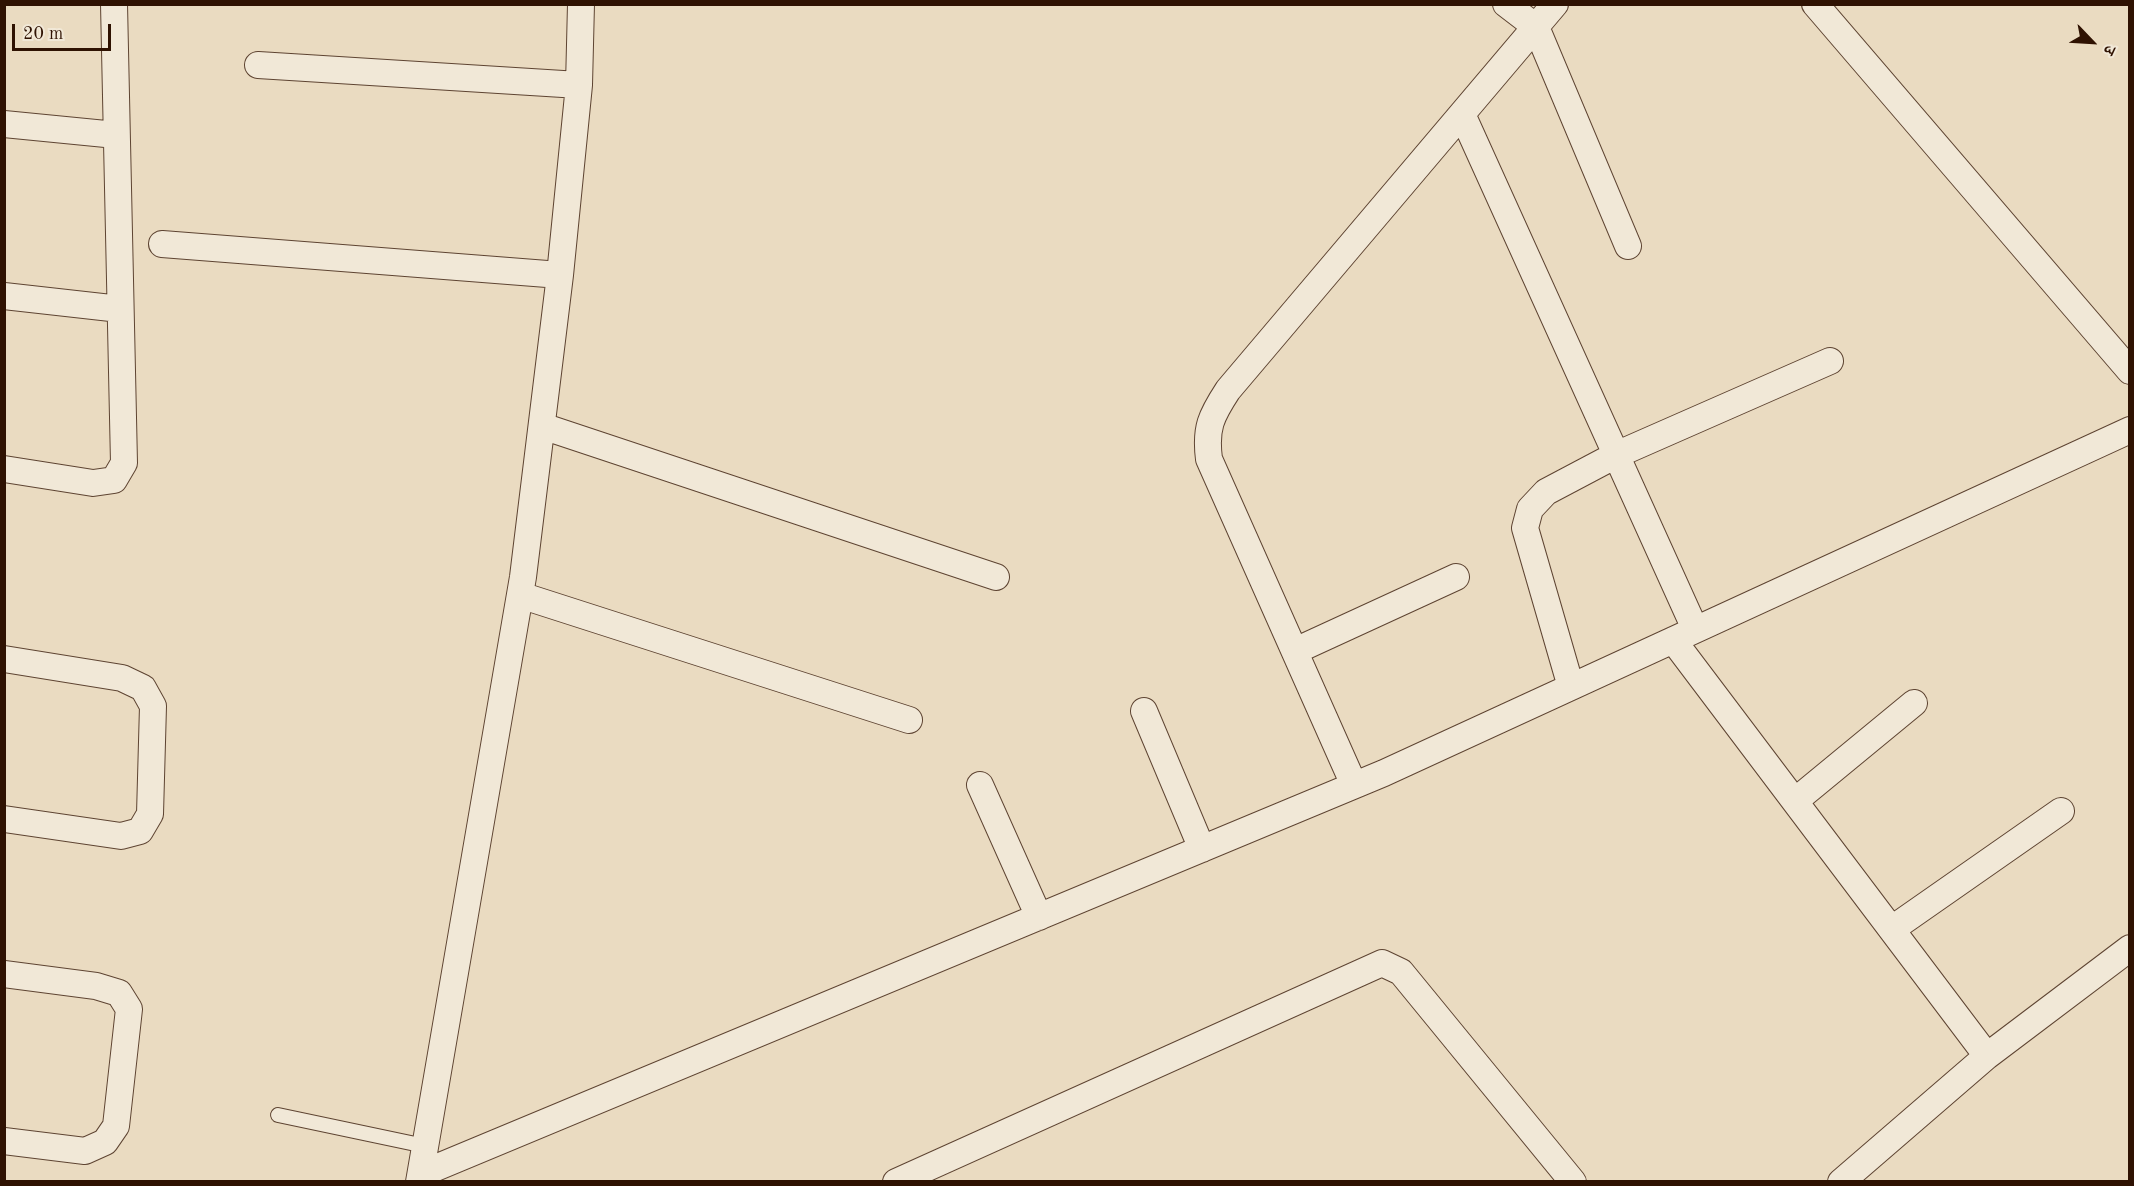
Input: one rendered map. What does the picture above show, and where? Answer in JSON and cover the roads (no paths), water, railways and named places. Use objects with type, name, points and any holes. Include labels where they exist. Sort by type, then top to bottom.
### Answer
[{"type":"street","points":[[4,469],[93,483],[114,480],[124,463],[114,4]]},
{"type":"street","points":[[420,1178],[520,595],[560,275],[579,85],[581,4]]},
{"type":"street","points":[[1506,4],[1536,27],[1628,246]]},
{"type":"street","points":[[1354,785],[1209,459],[1206,436],[1215,409],[1228,390],[1556,4]]},
{"type":"street","points":[[1815,4],[2130,371]]},
{"type":"street","points":[[258,65],[579,85]]},
{"type":"street","points":[[1462,114],[1616,455],[1684,634],[1795,801],[1988,1056]]},
{"type":"street","points":[[4,124],[116,135]]},
{"type":"street","points":[[162,244],[560,275]]},
{"type":"street","points":[[4,296],[120,309]]},
{"type":"street","points":[[1571,687],[1525,528],[1530,509],[1546,492],[1616,455],[1830,361]]},
{"type":"street","points":[[542,426],[996,577]]},
{"type":"street","points":[[420,1178],[1354,785],[2130,430]]},
{"type":"street","points":[[1295,651],[1456,577]]},
{"type":"street","points":[[520,595],[909,720]]},
{"type":"street","points":[[4,659],[122,678],[142,688],[153,706],[150,814],[140,831],[121,836],[4,819]]},
{"type":"street","points":[[1795,801],[1914,703]]},
{"type":"street","points":[[1144,711],[1202,849]]},
{"type":"street","points":[[980,785],[1039,917]]},
{"type":"street","points":[[1892,929],[2061,812]]},
{"type":"street","points":[[1841,1182],[1988,1056],[2130,948]]},
{"type":"street","points":[[906,1177],[1382,963],[1401,972],[1573,1182]]},
{"type":"street","points":[[4,974],[96,986],[119,993],[129,1009],[116,1126],[105,1142],[86,1151],[4,1141]]},
{"type":"street","points":[[906,1177],[941,1182]]},
{"type":"lane","points":[[278,1115],[425,1146]]}]
